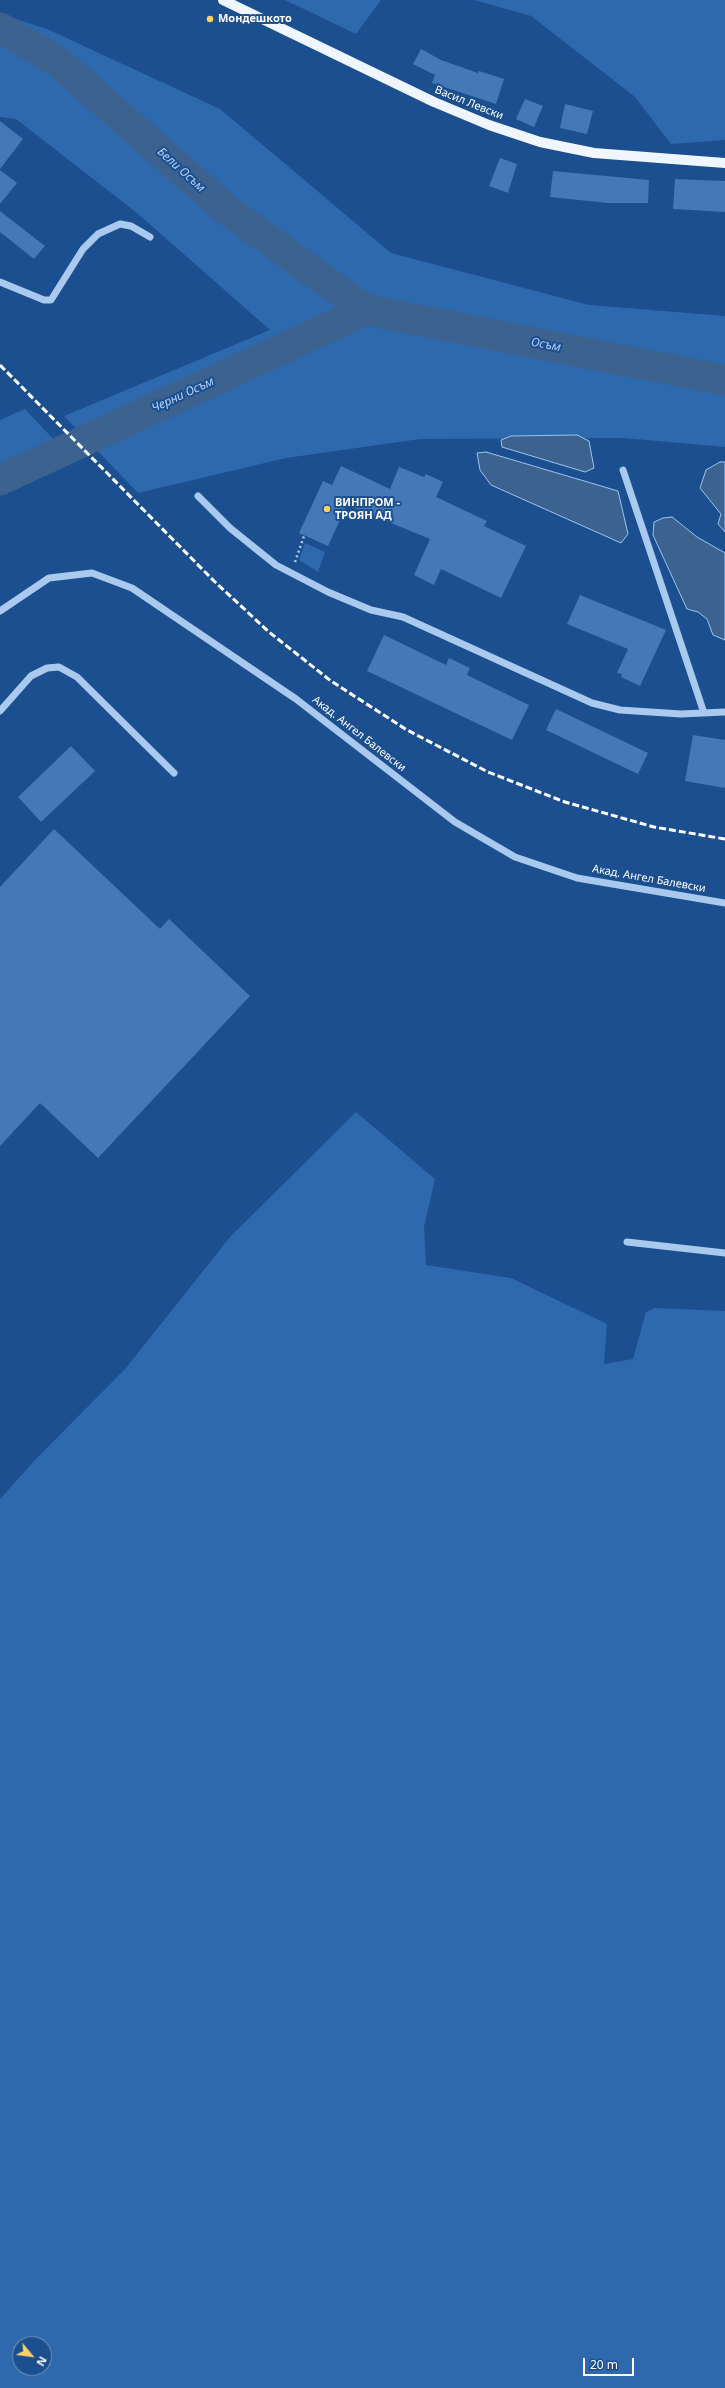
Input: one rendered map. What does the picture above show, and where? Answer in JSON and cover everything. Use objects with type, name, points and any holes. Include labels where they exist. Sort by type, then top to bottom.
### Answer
[{"type":"main road","name":"Васил Левски","points":[[223,0],[434,102],[496,128],[540,142],[594,153],[725,163]]},
{"type":"street","points":[[0,282],[44,300],[51,300],[56,295],[83,249],[98,234],[120,224],[131,226],[150,237]]},
{"type":"street","points":[[623,470],[704,713]]},
{"type":"street","points":[[198,496],[230,528],[276,565],[371,610],[403,617],[592,703],[620,710],[681,714],[725,712]]},
{"type":"street","name":"Акад. Ангел Балевски","points":[[0,611],[49,578],[92,573],[132,588],[296,699],[455,822],[516,857],[577,878],[725,903]]},
{"type":"street","points":[[0,711],[31,676],[47,668],[59,667],[77,677],[174,773]]},
{"type":"street","points":[[627,1242],[725,1253]]},
{"type":"path","points":[[292,573],[304,536]]},
{"type":"shaded area","points":[[285,0],[381,0],[356,34]]},
{"type":"shaded area","points":[[474,0],[725,0],[725,140],[671,144],[635,97],[531,16]]},
{"type":"shaded area","points":[[0,14],[47,29],[220,109],[391,253],[589,305],[725,316],[725,447],[624,438],[420,439],[286,458],[138,493],[64,416],[270,330],[137,213],[16,119],[0,117]]},
{"type":"shaded area","points":[[25,409],[58,444],[0,467],[0,420]]},
{"type":"shaded area","points":[[577,435],[589,441],[594,468],[585,472],[502,447],[501,440],[511,436]]},
{"type":"shaded area","points":[[486,452],[618,491],[628,534],[621,543],[491,485],[480,470],[477,453]]},
{"type":"shaded area","points":[[720,462],[725,462],[725,532],[718,524],[721,514],[700,488],[706,470]]},
{"type":"shaded area","points":[[672,517],[697,537],[725,553],[725,640],[713,635],[707,619],[698,612],[687,609],[653,535],[654,522],[663,518]]},
{"type":"shaded area","points":[[305,543],[325,552],[318,572],[299,560]]},
{"type":"shaded area","points":[[356,1112],[435,1179],[424,1227],[426,1265],[511,1278],[607,1324],[604,1364],[633,1359],[646,1312],[655,1308],[725,1311],[725,2388],[0,2388],[0,1499],[35,1460],[126,1368],[230,1237]]},
{"type":"building","points":[[421,49],[441,60],[478,73],[479,71],[504,79],[496,104],[432,83],[435,75],[413,64]]},
{"type":"building","points":[[525,99],[543,106],[534,127],[516,119]]},
{"type":"building","points":[[565,104],[593,111],[587,134],[560,128]]},
{"type":"building","points":[[0,121],[23,139],[0,169]]},
{"type":"building","points":[[500,158],[517,164],[508,193],[489,186]]},
{"type":"building","points":[[0,170],[17,183],[0,204]]},
{"type":"building","points":[[553,171],[649,180],[648,203],[608,203],[550,197]]},
{"type":"building","points":[[675,179],[725,181],[725,212],[673,209]]},
{"type":"building","points":[[0,211],[45,246],[34,259],[0,232]]},
{"type":"building","points":[[341,466],[390,489],[399,467],[424,477],[426,474],[443,482],[436,497],[487,521],[484,526],[526,546],[501,598],[441,569],[434,585],[414,575],[430,539],[347,505],[328,546],[299,533],[323,481],[332,485]]},
{"type":"building","points":[[580,595],[666,630],[640,686],[621,677],[622,674],[617,673],[628,649],[567,624]]},
{"type":"building","points":[[384,635],[446,665],[449,658],[470,668],[467,675],[529,705],[512,740],[367,671]]},
{"type":"building","points":[[556,709],[648,753],[638,774],[546,730]]},
{"type":"building","points":[[693,735],[725,740],[725,788],[685,781]]},
{"type":"building","points":[[71,746],[95,771],[41,822],[18,797]]},
{"type":"building","points":[[54,829],[160,929],[169,919],[250,996],[98,1158],[40,1103],[0,1146],[0,887]]},
{"type":"waterway","name":"Бели Осъм","points":[[0,28],[56,60],[227,210],[366,310],[725,380]]},
{"type":"waterway","name":"Черни Осъм","points":[[0,480],[366,310]]},
{"type":"railway","points":[[0,365],[214,581],[269,632],[331,681],[407,730],[488,772],[565,802],[654,827],[725,839]]},
{"type":"place","name":"Мондешкото","points":[[210,19]]},
{"type":"place","name":"ВИНПРОМ - ТРОЯН АД","points":[[327,509]]},
{"type":"water label","name":"Осъм","points":[[546,345]]}]
